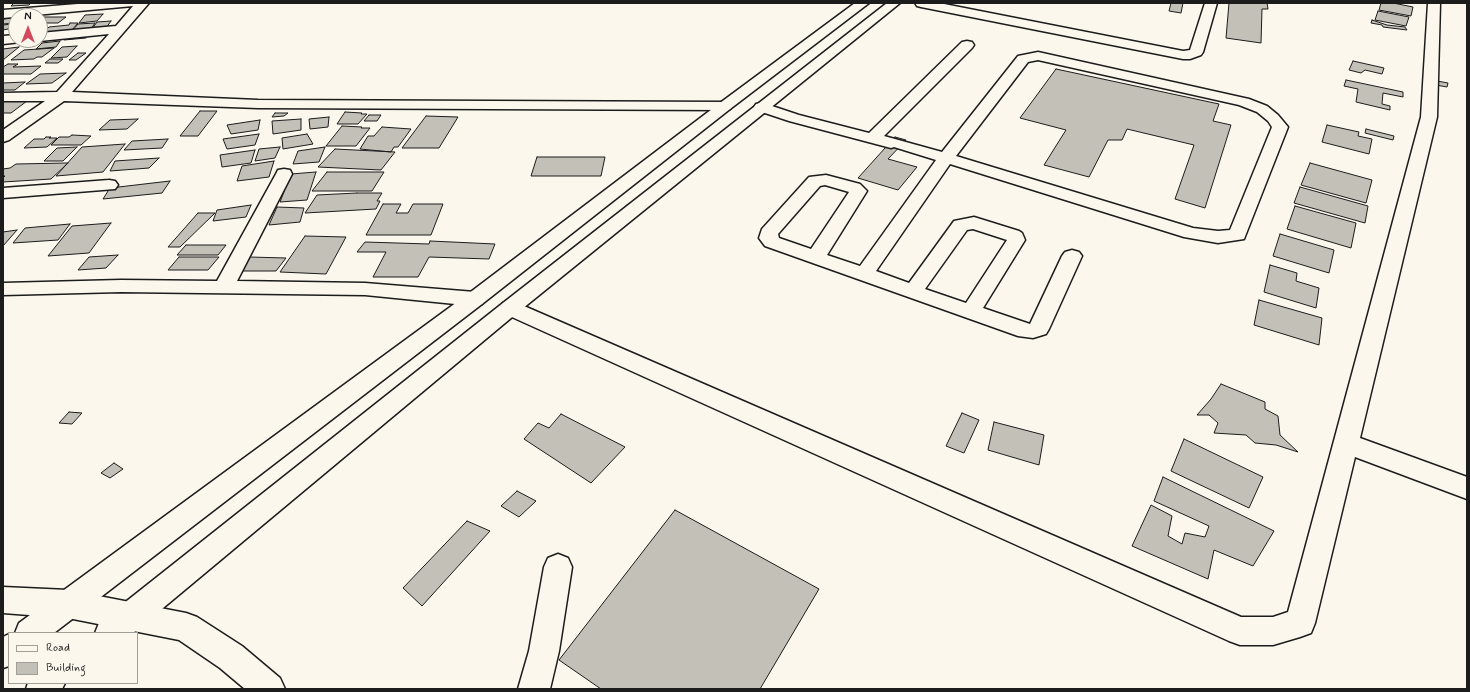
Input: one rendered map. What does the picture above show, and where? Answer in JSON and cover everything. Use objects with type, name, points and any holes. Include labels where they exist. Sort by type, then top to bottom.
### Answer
[{"type":"street","points":[[3,14],[133,3]]},
{"type":"street","points":[[3,137],[61,96],[143,3]]},
{"type":"street","points":[[31,632],[476,298],[725,106],[863,3]]},
{"type":"street","points":[[121,624],[510,308],[761,107],[894,3]]},
{"type":"street","points":[[921,3],[1011,17],[1183,55],[1190,55],[1196,52],[1211,3]]},
{"type":"street","points":[[964,3],[1011,17]]},
{"type":"street","points":[[510,308],[1240,631],[1273,631],[1300,623],[1429,117],[1434,3]]},
{"type":"street","points":[[48,36],[120,29]]},
{"type":"street","points":[[873,138],[967,45]]},
{"type":"street","points":[[761,107],[794,118],[946,158],[1191,233],[1224,236],[1237,235],[1280,127],[1273,118],[1262,109],[1244,102],[1038,56],[1023,59],[946,158],[864,274]]},
{"type":"street","points":[[3,97],[61,96],[258,104],[725,106]]},
{"type":"street","points":[[224,287],[284,174]]},
{"type":"street","points":[[3,193],[109,185]]},
{"type":"street","points":[[913,291],[961,225],[974,223],[1016,237],[1016,240],[971,311]]},
{"type":"street","points":[[816,257],[1026,331],[1033,331],[1038,329],[1072,256]]},
{"type":"street","points":[[3,289],[121,286],[365,289],[476,298]]},
{"type":"street","points":[[1346,443],[1467,488]]},
{"type":"street","points":[[534,689],[544,651],[558,566]]},
{"type":"street","points":[[3,600],[68,604],[121,624],[186,627],[231,657],[270,689]]},
{"type":"building","points":[[14,3],[31,3],[29,5],[11,6]]},
{"type":"building","points":[[1171,3],[1183,3],[1181,13],[1169,11]]},
{"type":"building","points":[[1229,3],[1267,3],[1268,9],[1262,9],[1261,43],[1226,38]]},
{"type":"building","points":[[1381,3],[1393,3],[1413,7],[1411,16],[1379,10]]},
{"type":"building","points":[[1378,11],[1409,17],[1406,26],[1375,20]]},
{"type":"building","points":[[103,14],[97,21],[79,23],[85,15]]},
{"type":"building","points":[[48,17],[66,17],[58,23],[48,23]]},
{"type":"building","points":[[8,18],[8,24],[3,24],[3,19]]},
{"type":"building","points":[[1372,20],[1387,25],[1405,27],[1407,30],[1383,27],[1382,25],[1371,23]]},
{"type":"building","points":[[111,21],[106,28],[92,29],[97,22]]},
{"type":"building","points":[[70,23],[78,23],[71,31],[48,33],[49,27],[69,25]]},
{"type":"building","points":[[95,23],[91,29],[72,31],[78,24]]},
{"type":"building","points":[[8,24],[8,29],[3,30],[3,25]]},
{"type":"building","points":[[101,33],[99,35],[87,36],[86,38],[64,40],[68,35]]},
{"type":"building","points":[[60,41],[56,47],[48,48],[48,42]]},
{"type":"building","points":[[77,46],[67,57],[51,58],[62,47]]},
{"type":"building","points":[[11,48],[18,48],[3,60],[3,49]]},
{"type":"building","points":[[54,48],[42,57],[37,57],[34,59],[11,60],[24,50]]},
{"type":"building","points":[[78,53],[86,53],[76,60],[69,60]]},
{"type":"building","points":[[50,59],[63,59],[58,63],[45,63]]},
{"type":"building","points":[[1353,61],[1384,68],[1382,74],[1365,70],[1361,73],[1349,70]]},
{"type":"building","points":[[8,64],[18,64],[13,67],[41,66],[31,74],[3,74],[3,67]]},
{"type":"building","points":[[1056,69],[1219,104],[1213,121],[1231,125],[1205,208],[1175,199],[1194,145],[1127,129],[1122,140],[1108,140],[1089,177],[1044,165],[1066,130],[1020,118]]},
{"type":"building","points":[[66,73],[52,83],[26,84],[40,74]]},
{"type":"building","points":[[1346,80],[1403,92],[1403,97],[1383,93],[1382,104],[1390,106],[1390,110],[1356,102],[1358,89],[1344,86]]},
{"type":"building","points":[[1437,81],[1448,83],[1447,87],[1436,85]]},
{"type":"building","points":[[25,82],[15,90],[3,90],[3,83]]},
{"type":"building","points":[[3,101],[27,101],[11,113],[3,113]]},
{"type":"building","points":[[200,111],[217,111],[198,136],[180,136]]},
{"type":"building","points":[[345,112],[367,114],[358,124],[337,124]]},
{"type":"building","points":[[275,113],[288,113],[284,116],[272,117]]},
{"type":"building","points":[[369,115],[381,115],[377,121],[364,121]]},
{"type":"building","points":[[426,116],[458,117],[439,148],[402,148]]},
{"type":"building","points":[[329,117],[328,127],[310,129],[309,119]]},
{"type":"building","points":[[138,119],[127,129],[99,130],[110,120]]},
{"type":"building","points":[[301,119],[301,130],[273,134],[272,121]]},
{"type":"building","points":[[260,120],[258,130],[231,134],[227,125]]},
{"type":"building","points":[[1327,125],[1359,132],[1358,136],[1372,139],[1369,154],[1322,142]]},
{"type":"building","points":[[342,126],[370,128],[356,146],[326,146]]},
{"type":"building","points":[[382,127],[411,129],[398,147],[394,147],[391,152],[360,149],[368,136],[374,136]]},
{"type":"building","points":[[1366,129],[1394,136],[1393,140],[1365,133]]},
{"type":"building","points":[[259,134],[255,145],[227,149],[223,139]]},
{"type":"building","points":[[307,134],[313,144],[283,149],[282,138]]},
{"type":"building","points":[[72,135],[91,136],[81,145],[51,145],[59,137],[69,137]]},
{"type":"building","points":[[46,137],[57,138],[47,147],[24,148],[34,139],[44,139]]},
{"type":"building","points":[[895,137],[906,140],[888,159],[917,167],[898,190],[858,178]]},
{"type":"building","points":[[168,139],[162,148],[124,150],[132,141]]},
{"type":"building","points":[[125,144],[103,172],[56,176],[82,147]]},
{"type":"building","points":[[77,147],[63,161],[44,161],[57,148]]},
{"type":"building","points":[[280,147],[275,158],[255,161],[259,149]]},
{"type":"building","points":[[325,147],[319,162],[293,164],[298,151]]},
{"type":"building","points":[[335,149],[395,152],[381,170],[318,167]]},
{"type":"building","points":[[255,150],[251,163],[222,167],[220,155]]},
{"type":"building","points":[[537,157],[605,157],[601,176],[531,176]]},
{"type":"building","points":[[159,158],[149,168],[110,171],[115,161]]},
{"type":"building","points":[[274,161],[269,177],[237,181],[242,166]]},
{"type":"building","points":[[68,163],[51,179],[3,182],[3,178],[5,176],[3,176],[3,169],[10,168],[16,164]]},
{"type":"building","points":[[1310,163],[1372,180],[1366,203],[1301,185]]},
{"type":"building","points":[[316,172],[307,200],[280,202],[291,174]]},
{"type":"building","points":[[327,172],[384,172],[372,191],[312,191]]},
{"type":"building","points":[[170,181],[162,193],[103,199],[110,188]]},
{"type":"building","points":[[1300,187],[1368,206],[1365,223],[1294,203]]},
{"type":"building","points":[[382,193],[377,201],[380,201],[376,209],[305,213],[317,195]]},
{"type":"building","points":[[383,204],[401,204],[396,213],[408,213],[413,204],[443,204],[431,235],[366,235]]},
{"type":"building","points":[[251,205],[246,217],[213,221],[217,210]]},
{"type":"building","points":[[1295,206],[1356,223],[1351,248],[1287,229]]},
{"type":"building","points":[[277,207],[304,208],[300,222],[269,225]]},
{"type":"building","points":[[198,213],[215,213],[180,247],[168,247]]},
{"type":"building","points":[[111,223],[89,253],[48,256],[72,226]]},
{"type":"building","points":[[70,224],[58,240],[13,243],[25,228]]},
{"type":"building","points":[[17,230],[3,246],[3,232]]},
{"type":"building","points":[[1280,234],[1334,250],[1329,273],[1273,256]]},
{"type":"building","points":[[305,236],[346,237],[326,274],[280,272]]},
{"type":"building","points":[[430,241],[495,244],[489,259],[429,257],[418,277],[373,277],[386,252],[357,252],[365,242],[429,244]]},
{"type":"building","points":[[186,245],[226,245],[218,255],[177,255]]},
{"type":"building","points":[[118,255],[106,268],[78,270],[89,257]]},
{"type":"building","points":[[179,257],[219,257],[208,270],[168,270]]},
{"type":"building","points":[[249,257],[286,258],[276,271],[237,271]]},
{"type":"building","points":[[1270,265],[1297,273],[1296,281],[1319,288],[1316,308],[1264,292]]},
{"type":"building","points":[[1259,300],[1322,318],[1319,345],[1254,325]]},
{"type":"building","points":[[1221,384],[1265,402],[1265,409],[1278,416],[1280,435],[1298,452],[1276,445],[1255,443],[1246,435],[1214,433],[1218,423],[1209,415],[1197,415],[1211,399]]},
{"type":"building","points":[[69,412],[82,413],[72,424],[59,423]]},
{"type":"building","points":[[962,413],[979,420],[964,453],[946,446]]},
{"type":"building","points":[[561,414],[625,447],[591,483],[524,439],[538,423],[549,428]]},
{"type":"building","points":[[994,422],[1044,435],[1039,465],[988,450]]},
{"type":"building","points":[[1184,439],[1263,477],[1249,508],[1171,471]]},
{"type":"building","points":[[114,463],[123,469],[110,478],[101,473]]},
{"type":"building","points":[[1163,477],[1274,531],[1253,566],[1214,550],[1208,579],[1132,546],[1151,505],[1172,516],[1168,536],[1182,544],[1185,533],[1205,537],[1209,526],[1154,501]]},
{"type":"building","points":[[517,491],[536,501],[519,517],[501,506]]},
{"type":"building","points":[[675,510],[819,589],[760,689],[601,689],[559,660]]},
{"type":"building","points":[[467,521],[490,531],[422,606],[403,588]]}]
